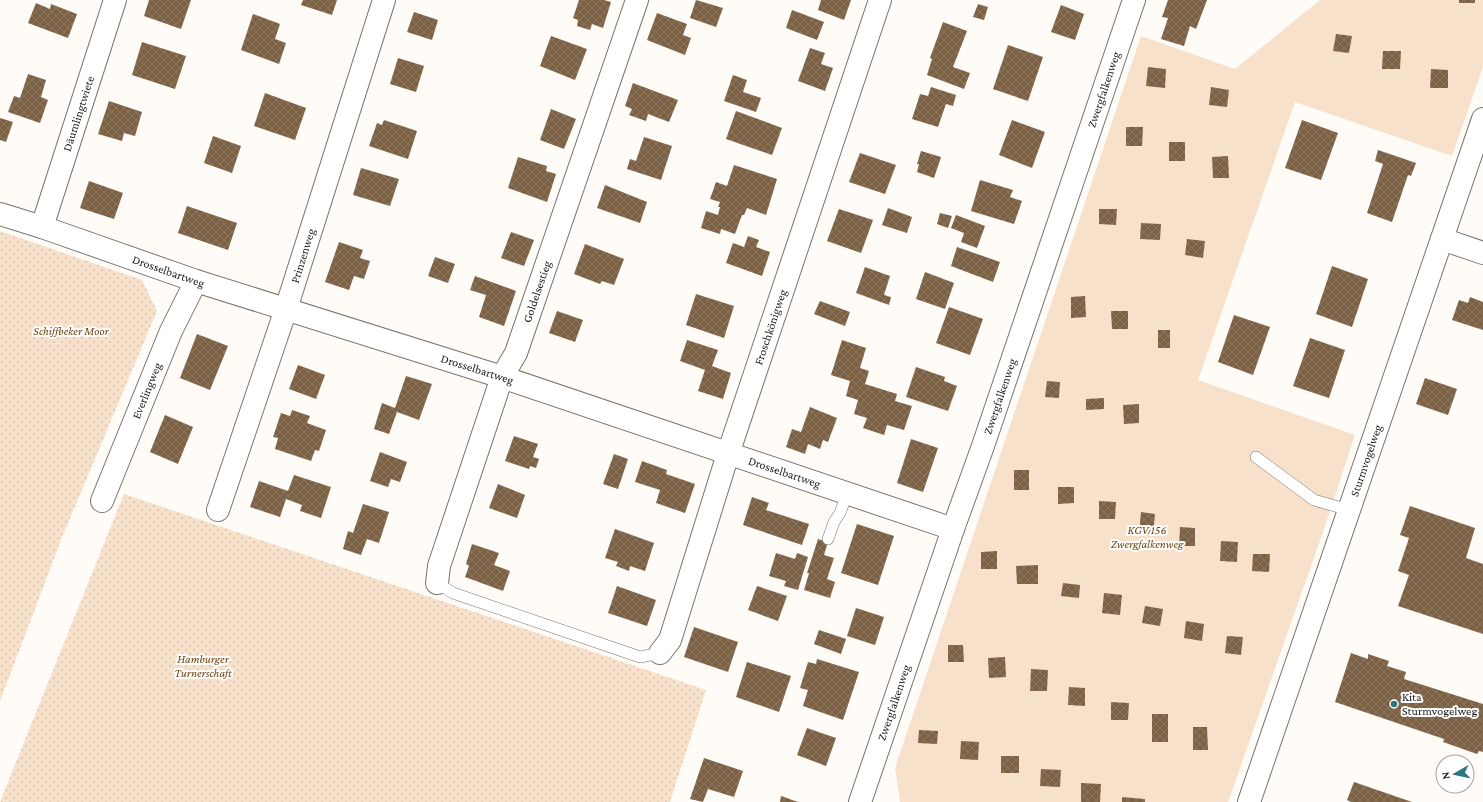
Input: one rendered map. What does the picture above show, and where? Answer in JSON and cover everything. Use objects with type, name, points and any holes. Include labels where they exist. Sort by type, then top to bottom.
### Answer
[{"type":"street","name":"Däumlingtwiete","points":[[42,227],[115,0]]},
{"type":"street","name":"Prinzenweg","points":[[218,510],[286,309],[384,0]]},
{"type":"street","name":"Goldelsestieg","points":[[437,583],[439,566],[502,377],[516,353],[637,0]]},
{"type":"street","name":"Froschkönigweg","points":[[660,653],[670,640],[728,454],[880,0]]},
{"type":"street","name":"Zwergfalkenweg","points":[[865,799],[953,529],[986,439],[1134,0]]},
{"type":"street","name":"Sturmvogelweg","points":[[1249,802],[1483,119]]},
{"type":"street","name":"Drosselbartweg","points":[[0,214],[42,227],[196,281],[502,377],[953,529]]},
{"type":"street","points":[[1442,239],[1483,253]]},
{"type":"street","name":"Everlingweg","points":[[102,501],[171,331],[196,281]]},
{"type":"lane","points":[[1256,457],[1314,500],[1349,510]]},
{"type":"lane","points":[[828,539],[847,494]]},
{"type":"lane","points":[[437,583],[453,593],[640,658],[660,653]]},
{"type":"green space","name":"KGV 156 Zwergfalkenweg","points":[[1320,0],[1483,0],[1483,67],[1452,156],[1295,102],[1198,380],[1355,435],[1322,535],[1228,802],[900,802],[895,768],[1141,36],[1235,69]]},
{"type":"green space","name":"Schiffbeker Moor","points":[[0,231],[142,280],[157,311],[63,535],[0,701]]},
{"type":"green space","name":"Hamburger Turnerschaft","points":[[124,494],[706,690],[670,802],[0,802]]},
{"type":"building","points":[[149,0],[191,0],[181,29],[144,16]]},
{"type":"building","points":[[303,0],[337,0],[332,15],[301,5]]},
{"type":"building","points":[[579,0],[604,0],[611,2],[603,28],[592,24],[590,30],[577,26],[578,20],[573,18]]},
{"type":"building","points":[[696,0],[723,8],[716,27],[690,18]]},
{"type":"building","points":[[821,0],[851,0],[844,20],[818,10]]},
{"type":"building","points":[[1168,0],[1207,0],[1196,29],[1190,26],[1184,46],[1161,39],[1168,18],[1162,17]]},
{"type":"building","points":[[1459,0],[1475,0],[1475,3],[1459,3]]},
{"type":"building","points":[[36,3],[50,9],[51,4],[77,14],[68,38],[28,23]]},
{"type":"building","points":[[978,4],[988,7],[984,20],[973,17]]},
{"type":"building","points":[[1061,5],[1084,14],[1075,40],[1051,32]]},
{"type":"building","points":[[792,10],[824,22],[817,40],[786,28]]},
{"type":"building","points":[[414,12],[438,20],[432,40],[407,32]]},
{"type":"building","points":[[657,13],[687,24],[683,35],[691,38],[685,55],[647,40]]},
{"type":"building","points":[[253,14],[280,24],[275,39],[286,43],[279,64],[241,50]]},
{"type":"building","points":[[943,22],[967,31],[953,67],[970,73],[964,89],[927,75],[932,59],[930,58]]},
{"type":"building","points":[[1336,34],[1352,36],[1349,53],[1333,51]]},
{"type":"building","points":[[551,36],[587,49],[575,80],[540,66]]},
{"type":"building","points":[[142,42],[186,56],[175,89],[132,75]]},
{"type":"building","points":[[1008,45],[1043,57],[1028,101],[993,89]]},
{"type":"building","points":[[810,48],[825,53],[821,64],[833,68],[825,91],[798,81]]},
{"type":"building","points":[[1383,51],[1401,51],[1400,69],[1382,69]]},
{"type":"building","points":[[398,58],[424,66],[416,92],[390,84]]},
{"type":"building","points":[[1148,67],[1166,69],[1165,88],[1146,86]]},
{"type":"building","points":[[1431,69],[1448,70],[1448,88],[1430,88]]},
{"type":"building","points":[[28,74],[46,80],[41,97],[48,100],[40,123],[8,112],[14,96],[20,98]]},
{"type":"building","points":[[733,75],[747,80],[743,92],[761,98],[756,112],[724,101]]},
{"type":"building","points":[[633,83],[678,100],[669,122],[648,114],[646,121],[629,115],[632,109],[625,106]]},
{"type":"building","points":[[931,87],[956,95],[953,106],[946,104],[938,127],[912,119],[920,94],[928,96]]},
{"type":"building","points":[[1211,87],[1229,90],[1227,107],[1209,105]]},
{"type":"building","points":[[265,93],[306,108],[295,140],[254,126]]},
{"type":"building","points":[[109,101],[142,112],[135,136],[124,133],[122,141],[98,134]]},
{"type":"building","points":[[551,109],[576,119],[564,149],[540,140]]},
{"type":"building","points":[[736,111],[782,128],[772,155],[726,139]]},
{"type":"building","points":[[0,118],[13,122],[6,142],[0,140]]},
{"type":"building","points":[[384,120],[417,131],[408,159],[369,146],[377,123],[382,125]]},
{"type":"building","points":[[1012,120],[1045,132],[1032,168],[999,155]]},
{"type":"building","points":[[1302,120],[1338,133],[1321,180],[1285,168]]},
{"type":"building","points":[[1126,127],[1143,127],[1142,146],[1126,146]]},
{"type":"building","points":[[213,136],[241,146],[232,173],[204,163]]},
{"type":"building","points":[[644,137],[672,146],[661,180],[627,169],[630,159],[636,161]]},
{"type":"building","points":[[1169,142],[1185,142],[1185,161],[1169,161]]},
{"type":"building","points":[[1378,150],[1416,163],[1411,176],[1408,175],[1392,222],[1367,213],[1383,164],[1375,161]]},
{"type":"building","points":[[921,151],[941,157],[934,178],[917,172],[919,164],[917,164]]},
{"type":"building","points":[[860,153],[896,165],[885,194],[849,182]]},
{"type":"building","points":[[1228,156],[1229,178],[1213,178],[1212,157]]},
{"type":"building","points":[[518,157],[547,166],[546,171],[556,174],[547,202],[508,188]]},
{"type":"building","points":[[734,165],[777,179],[766,215],[747,208],[744,215],[742,215],[735,234],[721,229],[720,234],[701,228],[706,211],[718,215],[720,207],[718,207],[720,202],[710,199],[716,182],[727,186]]},
{"type":"building","points":[[361,168],[399,179],[390,206],[353,195]]},
{"type":"building","points":[[980,180],[1013,190],[1010,197],[1022,201],[1014,224],[971,211]]},
{"type":"building","points":[[89,181],[123,193],[114,219],[80,208]]},
{"type":"building","points":[[605,185],[647,202],[640,223],[597,208]]},
{"type":"building","points":[[187,206],[237,223],[228,250],[178,233]]},
{"type":"building","points":[[888,208],[912,217],[907,233],[882,225]]},
{"type":"building","points":[[839,209],[873,220],[861,253],[827,241]]},
{"type":"building","points":[[1099,209],[1117,209],[1116,225],[1099,224]]},
{"type":"building","points":[[940,213],[952,216],[948,228],[937,224]]},
{"type":"building","points":[[956,215],[985,226],[977,248],[961,242],[964,233],[951,228]]},
{"type":"building","points":[[1141,223],[1161,224],[1160,240],[1140,239]]},
{"type":"building","points":[[511,232],[534,240],[524,266],[501,258]]},
{"type":"building","points":[[748,236],[759,240],[756,247],[770,252],[762,276],[726,263],[733,243],[744,247]]},
{"type":"building","points":[[1187,239],[1205,241],[1203,258],[1185,255]]},
{"type":"building","points":[[339,242],[363,250],[360,258],[370,261],[364,279],[354,276],[349,290],[325,282]]},
{"type":"building","points":[[585,244],[624,259],[614,285],[602,281],[600,284],[574,274]]},
{"type":"building","points":[[957,247],[1000,262],[993,282],[951,266]]},
{"type":"building","points":[[435,257],[455,264],[448,283],[428,276]]},
{"type":"building","points":[[1332,266],[1368,279],[1352,327],[1316,314]]},
{"type":"building","points":[[865,267],[890,276],[884,295],[891,297],[889,305],[856,293]]},
{"type":"building","points":[[925,272],[954,283],[945,309],[916,299]]},
{"type":"building","points":[[475,276],[516,291],[504,326],[479,317],[486,295],[470,290]]},
{"type":"building","points":[[696,294],[734,306],[724,338],[686,325]]},
{"type":"building","points":[[1085,296],[1086,317],[1071,318],[1071,297]]},
{"type":"building","points":[[1470,297],[1483,302],[1483,330],[1452,320],[1459,300],[1468,303]]},
{"type":"building","points":[[820,301],[850,312],[845,326],[814,314]]},
{"type":"building","points":[[949,307],[983,319],[970,355],[936,343]]},
{"type":"building","points":[[557,311],[583,320],[575,342],[549,333]]},
{"type":"building","points":[[1111,311],[1128,311],[1128,329],[1112,329]]},
{"type":"building","points":[[1234,315],[1270,327],[1253,375],[1218,362]]},
{"type":"building","points":[[1158,330],[1170,330],[1170,348],[1158,348]]},
{"type":"building","points":[[197,334],[228,346],[210,390],[180,378]]},
{"type":"building","points":[[1310,338],[1345,350],[1329,398],[1293,386]]},
{"type":"building","points":[[687,340],[718,350],[712,366],[731,373],[723,399],[698,391],[705,370],[680,361]]},
{"type":"building","points":[[842,340],[866,348],[860,368],[869,371],[865,384],[897,394],[895,401],[912,406],[904,430],[887,425],[884,435],[863,428],[867,418],[854,414],[858,400],[846,396],[850,381],[831,375]]},
{"type":"building","points":[[298,365],[325,375],[316,399],[289,389]]},
{"type":"building","points":[[916,367],[945,377],[944,381],[957,386],[948,411],[906,397]]},
{"type":"building","points":[[406,376],[432,384],[419,420],[397,412],[389,434],[374,429],[382,403],[395,408]]},
{"type":"building","points":[[1425,378],[1457,389],[1448,415],[1416,404]]},
{"type":"building","points":[[1047,381],[1060,382],[1059,398],[1045,397]]},
{"type":"building","points":[[1104,398],[1104,409],[1086,410],[1086,399]]},
{"type":"building","points":[[1139,404],[1139,423],[1124,424],[1123,405]]},
{"type":"building","points":[[810,407],[837,418],[828,442],[823,440],[820,449],[808,444],[805,454],[786,447],[792,429],[801,432]]},
{"type":"building","points":[[292,410],[310,416],[307,423],[326,430],[319,451],[315,450],[311,461],[275,449],[278,438],[273,437],[281,413],[290,416]]},
{"type":"building","points":[[165,415],[193,427],[178,464],[150,452]]},
{"type":"building","points":[[514,436],[538,444],[533,457],[539,459],[536,468],[530,466],[529,469],[505,461]]},
{"type":"building","points":[[911,439],[938,448],[923,492],[897,483]]},
{"type":"building","points":[[380,452],[407,462],[400,482],[391,479],[388,487],[370,481]]},
{"type":"building","points":[[614,454],[628,459],[618,489],[603,484]]},
{"type":"building","points":[[642,461],[667,470],[666,474],[695,484],[685,513],[656,503],[660,490],[635,482]]},
{"type":"building","points":[[1014,470],[1029,470],[1029,490],[1014,490]]},
{"type":"building","points":[[294,475],[331,487],[321,518],[300,511],[302,505],[286,499],[280,517],[250,507],[259,481],[288,491]]},
{"type":"building","points":[[498,484],[525,495],[517,518],[489,508]]},
{"type":"building","points":[[1058,487],[1074,487],[1074,503],[1058,504]]},
{"type":"building","points":[[752,497],[769,503],[766,510],[809,524],[802,545],[743,525]]},
{"type":"building","points":[[1099,501],[1116,502],[1115,519],[1099,519]]},
{"type":"building","points":[[363,504],[389,512],[379,543],[367,539],[361,555],[343,549],[348,531],[353,533]]},
{"type":"building","points":[[1410,506],[1475,528],[1466,558],[1483,564],[1483,634],[1398,606],[1409,575],[1398,571],[1409,538],[1400,535]]},
{"type":"building","points":[[1141,512],[1155,514],[1153,534],[1139,533]]},
{"type":"building","points":[[857,524],[894,536],[878,585],[841,573]]},
{"type":"building","points":[[1180,527],[1195,528],[1195,546],[1179,546]]},
{"type":"building","points":[[615,529],[654,543],[645,571],[630,566],[629,571],[616,566],[618,562],[605,558]]},
{"type":"building","points":[[818,539],[828,542],[824,555],[834,558],[827,579],[835,582],[830,598],[804,590],[809,573],[807,573]]},
{"type":"building","points":[[1221,541],[1238,542],[1237,562],[1220,561]]},
{"type":"building","points":[[472,544],[499,553],[494,565],[510,571],[503,591],[465,577],[469,566],[466,564]]},
{"type":"building","points":[[997,551],[997,569],[981,569],[981,552]]},
{"type":"building","points":[[776,553],[795,559],[797,553],[808,557],[798,590],[784,586],[786,581],[769,576]]},
{"type":"building","points":[[1253,554],[1270,554],[1269,572],[1252,571]]},
{"type":"building","points":[[1038,565],[1038,584],[1017,584],[1016,566]]},
{"type":"building","points":[[1063,583],[1080,585],[1079,598],[1061,596]]},
{"type":"building","points":[[617,586],[656,600],[647,626],[608,613]]},
{"type":"building","points":[[757,586],[787,596],[778,621],[748,610]]},
{"type":"building","points":[[1104,593],[1122,595],[1120,615],[1102,613]]},
{"type":"building","points":[[1145,606],[1163,609],[1160,626],[1142,623]]},
{"type":"building","points":[[856,608],[884,617],[875,645],[847,636]]},
{"type":"building","points":[[1186,621],[1204,624],[1202,641],[1184,638]]},
{"type":"building","points":[[694,627],[738,642],[728,672],[684,657]]},
{"type":"building","points":[[819,630],[846,639],[841,654],[814,644]]},
{"type":"building","points":[[1227,636],[1243,637],[1241,655],[1225,653]]},
{"type":"building","points":[[948,645],[963,645],[964,662],[948,662]]},
{"type":"building","points":[[1351,653],[1368,659],[1368,654],[1389,661],[1387,666],[1406,672],[1404,679],[1483,704],[1483,752],[1479,751],[1477,754],[1443,742],[1444,739],[1335,702]]},
{"type":"building","points":[[1005,657],[1006,677],[989,678],[988,658]]},
{"type":"building","points":[[817,659],[859,672],[843,720],[803,706],[808,690],[800,688],[808,662],[816,664]]},
{"type":"building","points":[[747,662],[791,676],[779,712],[736,697]]},
{"type":"building","points":[[1031,669],[1048,670],[1047,691],[1030,691]]},
{"type":"building","points":[[1069,687],[1085,688],[1085,706],[1068,705]]},
{"type":"building","points":[[1111,702],[1129,703],[1128,720],[1111,720]]},
{"type":"building","points":[[1152,714],[1168,714],[1168,742],[1152,742]]},
{"type":"building","points":[[1193,727],[1207,727],[1208,750],[1193,750]]},
{"type":"building","points":[[807,728],[836,738],[826,766],[797,755]]},
{"type":"building","points":[[919,730],[938,731],[937,744],[918,743]]},
{"type":"building","points":[[961,741],[979,742],[978,760],[960,759]]},
{"type":"building","points":[[1001,756],[1019,756],[1019,773],[1001,773]]},
{"type":"building","points":[[704,758],[743,771],[734,797],[708,789],[703,802],[690,799]]},
{"type":"building","points":[[1041,769],[1061,770],[1060,787],[1040,786]]},
{"type":"building","points":[[1354,782],[1412,802],[1351,802],[1347,800]]},
{"type":"building","points":[[1081,783],[1101,784],[1100,802],[1081,802]]},
{"type":"building","points":[[781,796],[798,802],[780,802]]},
{"type":"building","points":[[1122,797],[1145,799],[1145,802],[1122,802]]},
{"type":"place","name":"Kita Sturmvogelweg","points":[[1394,704]]}]
